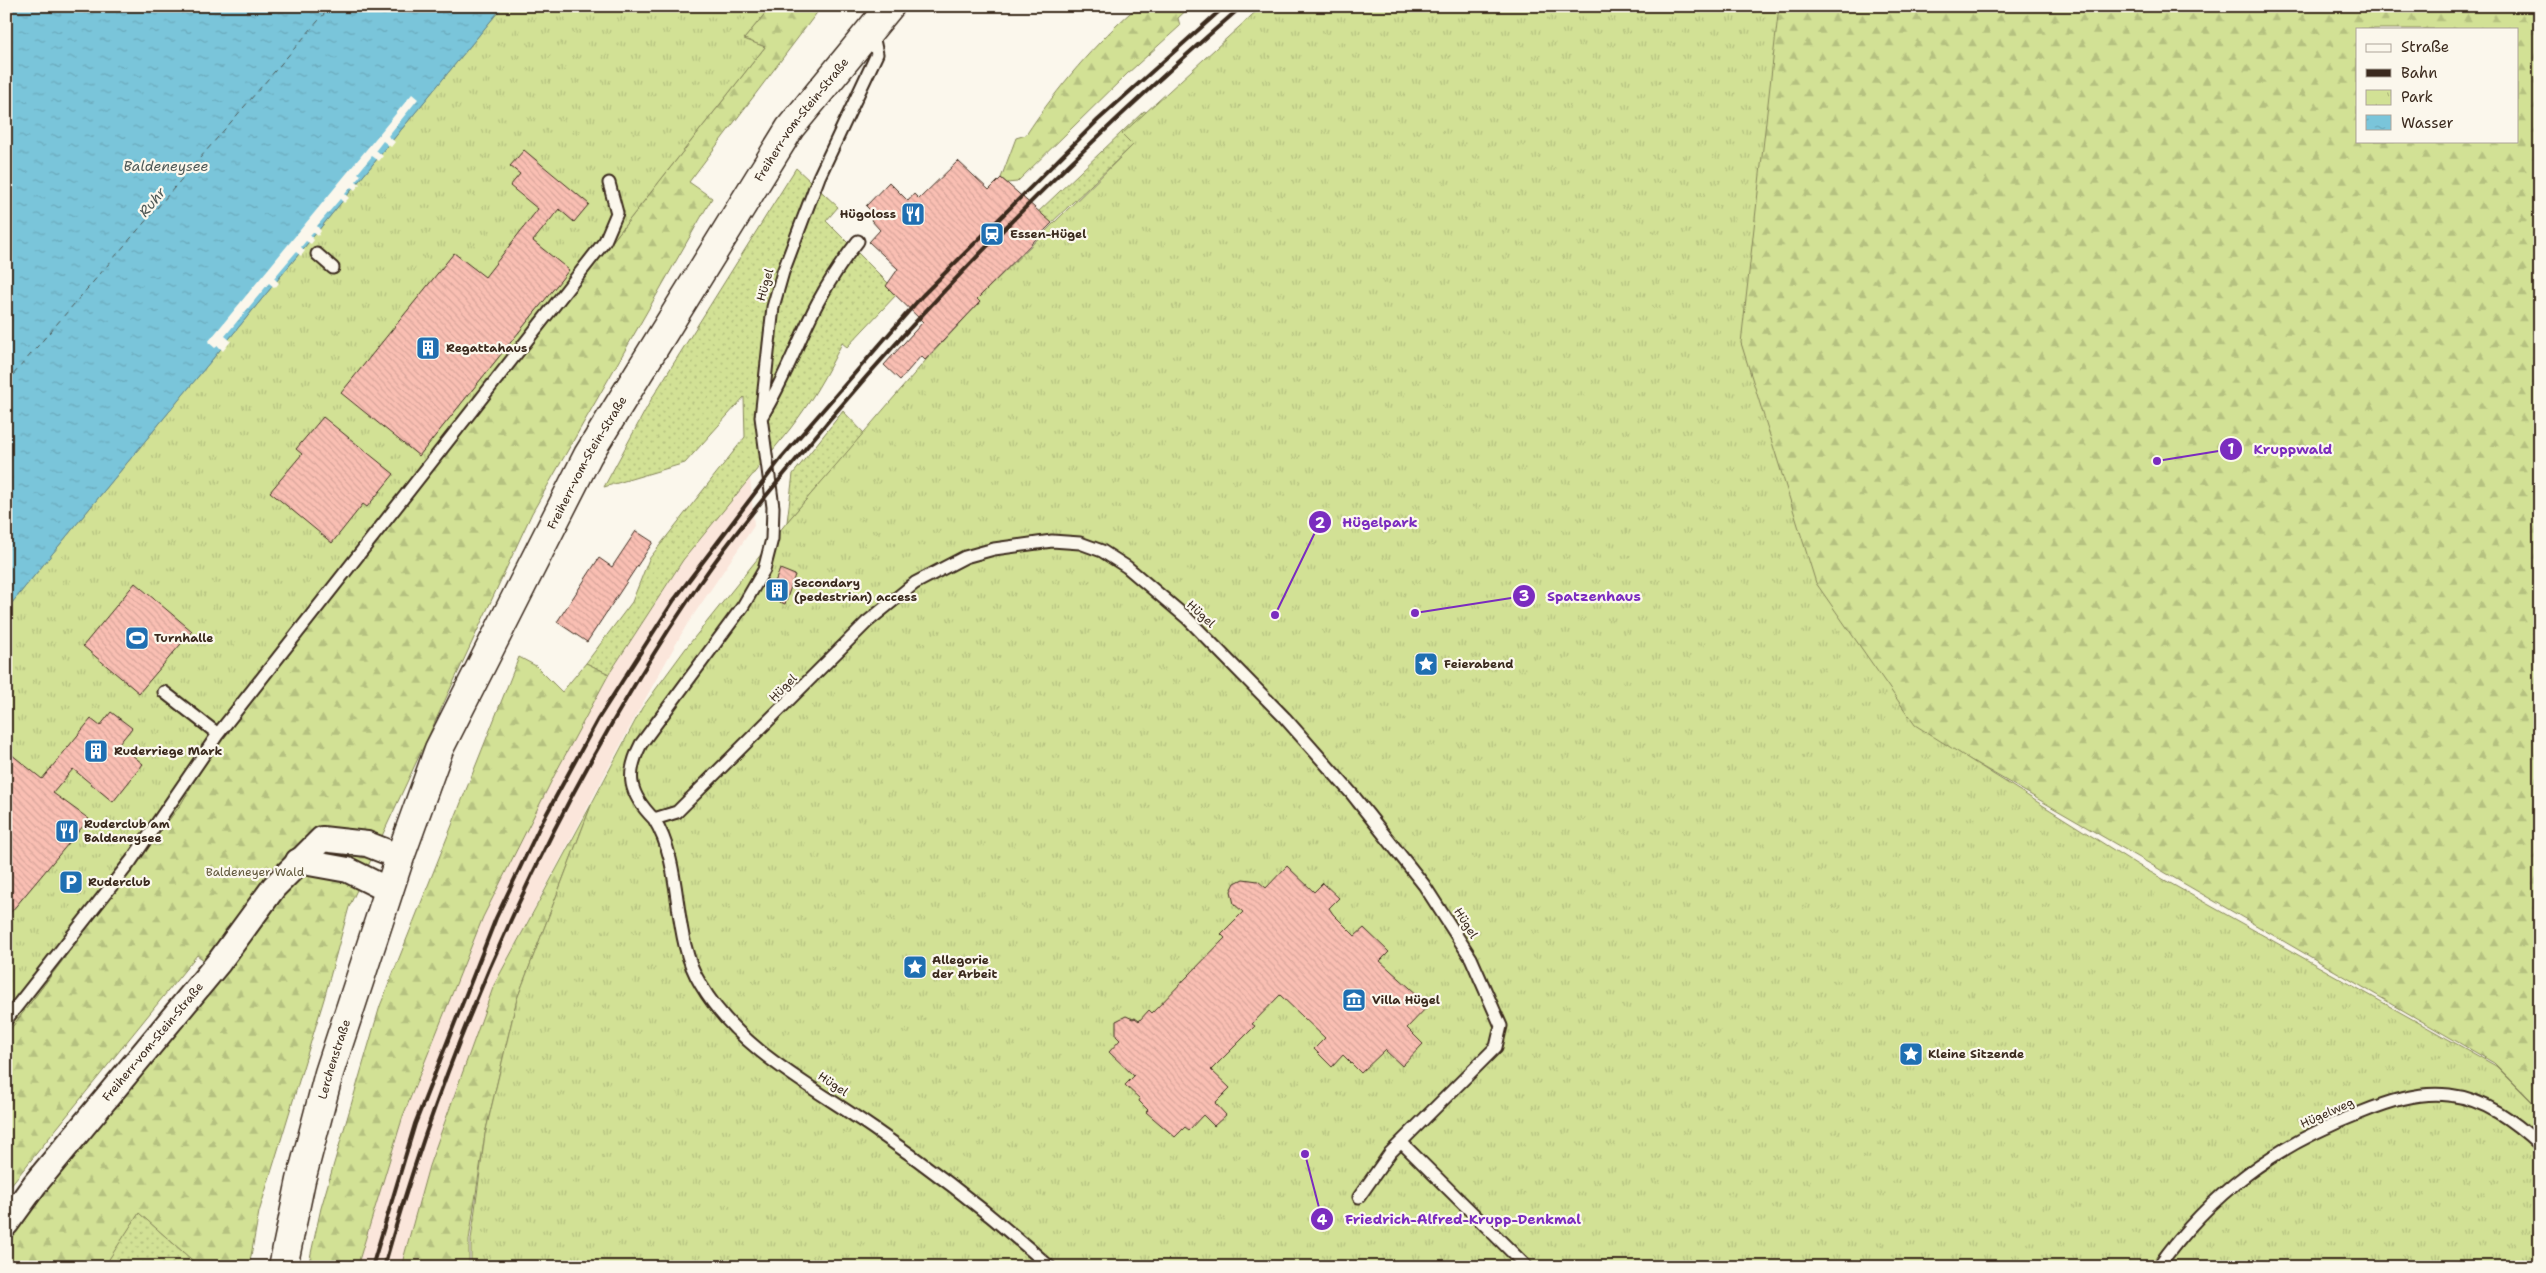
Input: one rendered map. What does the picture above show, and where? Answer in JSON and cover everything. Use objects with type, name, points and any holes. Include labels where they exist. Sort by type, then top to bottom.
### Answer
[{"type":"main road","name":"Freiherr-vom-Stein-Straße","points":[[400,857],[439,750],[588,455],[790,128],[890,6]]},
{"type":"main road","name":"Lerchenstraße","points":[[283,1267],[301,1180],[329,1073],[400,857]]},
{"type":"street","name":"Freiherr-vom-Stein-Straße","points":[[6,1224],[35,1184],[219,962],[274,887],[298,861],[322,839],[367,844],[400,857]]},
{"type":"street","points":[[298,861],[348,870],[390,891]]},
{"type":"lane","name":"Hügel","points":[[872,29],[877,54],[819,177],[783,272],[773,307],[761,418],[773,507],[772,540],[764,570],[742,606],[641,744],[634,759],[631,774],[633,790],[641,805],[654,819],[663,833],[668,850],[685,947],[700,984],[722,1016],[753,1044],[935,1173],[1050,1267]]},
{"type":"lane","points":[[6,1020],[131,861],[218,734],[605,241],[617,213],[609,183]]},
{"type":"lane","points":[[761,418],[781,386],[817,303],[835,271],[858,241]]},
{"type":"lane","points":[[317,254],[333,268]]},
{"type":"lane","name":"Hügel","points":[[654,819],[677,812],[686,805],[867,622],[915,583],[965,557],[1020,544],[1052,541],[1080,543],[1102,552],[1127,567],[1187,618],[1285,718],[1352,794],[1424,885],[1471,958],[1501,1026],[1496,1047],[1390,1153],[1359,1196]]},
{"type":"lane","points":[[164,692],[218,734]]},
{"type":"lane","name":"Hügelweg","points":[[2158,1267],[2191,1225],[2239,1179],[2278,1152],[2327,1126],[2398,1100],[2448,1095],[2475,1101],[2514,1122],[2540,1145]]},
{"type":"lane","points":[[1402,1142],[1527,1267]]},
{"type":"shaded area","points":[[750,477],[754,526],[686,626],[639,710],[494,985],[429,1166],[401,1267],[357,1267],[403,1116],[483,917],[555,774],[609,674],[683,560]]},
{"type":"green space","points":[[503,6],[771,6],[744,39],[765,47],[209,755],[181,804],[6,1035],[6,610]]},
{"type":"green space","name":"Baldeneyer Wald","points":[[771,6],[822,6],[689,182],[712,198],[532,513],[349,907],[324,999],[259,1212],[249,1267],[200,1267],[139,1213],[104,1267],[6,1267],[6,1245],[45,1191],[220,972],[197,955],[6,1191],[6,1035],[181,804],[209,755],[765,47],[744,39]]},
{"type":"green space","points":[[1138,6],[1191,6],[1178,18],[1180,26],[1127,74],[1017,182],[1007,183],[1001,178],[1016,138],[1026,135],[1050,100],[1078,66],[1107,34]]},
{"type":"green space","points":[[1262,6],[1779,6],[1741,343],[1816,583],[1915,725],[2136,864],[2496,1066],[2540,1110],[2540,1267],[471,1267],[471,1240],[485,1134],[517,999],[592,803],[642,708],[686,648],[787,522],[926,360],[980,302],[977,299],[1133,145],[1122,134]]},
{"type":"green space","points":[[1777,6],[2540,6],[2540,1109],[2494,1063],[1910,725],[1810,584],[1739,337]]},
{"type":"green space","points":[[1144,111],[1146,112],[1123,134],[1133,145],[1049,225],[1037,213]]},
{"type":"green space","points":[[796,168],[838,207],[826,221],[898,293],[847,347],[842,343],[818,388],[798,419],[683,560],[609,674],[586,663],[632,602],[649,559],[745,437],[744,397],[685,463],[604,487],[652,398]]},
{"type":"green space","points":[[843,411],[864,433],[787,522],[793,474]]},
{"type":"green space","points":[[519,657],[536,666],[562,692],[586,663],[609,674],[555,774],[483,917],[403,1116],[357,1267],[308,1267],[321,1208],[380,1006]]},
{"type":"green space","points":[[592,803],[517,999],[485,1134],[469,1240],[469,1267],[401,1267],[429,1166],[494,985]]},
{"type":"green space","points":[[139,1213],[200,1267],[116,1267],[108,1260]]},
{"type":"water","name":"Baldeneysee","points":[[6,6],[503,6],[6,610]]},
{"type":"pier","points":[[412,94],[418,99],[388,136],[395,142],[391,147],[383,141],[376,150],[383,156],[379,161],[372,156],[358,173],[361,175],[356,181],[360,184],[355,190],[351,187],[345,194],[349,198],[344,203],[340,199],[317,226],[321,231],[318,236],[313,232],[310,235],[314,240],[311,244],[306,241],[301,247],[305,251],[301,256],[296,252],[274,278],[279,283],[275,288],[269,283],[225,336],[231,341],[223,351],[218,346],[215,348],[208,342]]},
{"type":"building","points":[[524,150],[589,204],[574,222],[559,209],[533,241],[569,270],[419,456],[341,393],[454,253],[485,277],[538,209],[510,186],[520,174],[510,166]]},
{"type":"building","points":[[958,161],[989,190],[1001,178],[1052,223],[977,299],[980,302],[925,360],[921,356],[900,380],[884,365],[923,322],[886,286],[898,269],[869,242],[880,230],[871,220],[875,215],[866,206],[889,182],[908,201],[914,194],[919,199]]},
{"type":"building","points":[[323,417],[394,474],[367,507],[363,504],[332,543],[270,492],[302,454],[296,449]]},
{"type":"building","points":[[636,531],[653,542],[587,642],[557,622],[599,558],[612,567]]},
{"type":"building","name":"Secondary (pedestrian) access","points":[[780,569],[795,575],[785,604],[769,598]]},
{"type":"building","name":"Turnhalle","points":[[135,583],[192,631],[139,693],[83,646]]},
{"type":"building","points":[[111,712],[132,728],[119,744],[143,764],[113,802],[73,769],[53,793],[89,819],[6,918],[6,750],[42,779],[91,719],[100,726]]},
{"type":"building","name":"Villa Hügel","points":[[1287,866],[1314,892],[1323,883],[1339,898],[1329,908],[1333,914],[1355,936],[1364,928],[1389,952],[1380,961],[1429,1005],[1407,1028],[1423,1044],[1402,1066],[1385,1050],[1361,1073],[1343,1055],[1332,1067],[1314,1049],[1325,1038],[1280,995],[1252,1024],[1255,1026],[1211,1070],[1230,1088],[1215,1103],[1226,1115],[1214,1126],[1203,1115],[1189,1130],[1185,1127],[1175,1137],[1146,1112],[1148,1110],[1139,1101],[1140,1099],[1125,1085],[1134,1076],[1109,1052],[1120,1040],[1116,1036],[1116,1021],[1126,1016],[1139,1021],[1149,1010],[1152,1013],[1225,938],[1221,934],[1243,912],[1234,904],[1231,891],[1235,883],[1243,879],[1258,881],[1266,888]]},
{"type":"ferry route","points":[[6,383],[331,6]]},
{"type":"railway","points":[[372,1267],[415,1124],[496,918],[540,826],[598,719],[674,600],[782,457],[922,296],[1098,120],[1225,6]]},
{"type":"railway","points":[[384,1267],[411,1177],[442,1087],[476,999],[514,913],[555,828],[600,744],[648,663],[699,584],[730,541],[779,480],[926,310],[1080,154],[1187,54],[1242,6]]},
{"type":"place","name":"Hügoloss","points":[[913,214]]},
{"type":"place","name":"Essen-Hügel","points":[[992,234]]},
{"type":"place","name":"Regattahaus","points":[[428,348]]},
{"type":"place","name":"Kruppwald","points":[[2157,461]]},
{"type":"place","name":"Secondary (pedestrian) access","points":[[777,590]]},
{"type":"place","name":"Spatzenhaus","points":[[1415,613]]},
{"type":"place","name":"Hügelpark","points":[[1275,615]]},
{"type":"place","name":"Turnhalle","points":[[137,638]]},
{"type":"place","name":"Feierabend","points":[[1426,664]]},
{"type":"place","name":"Ruderriege Mark","points":[[96,751]]},
{"type":"place","name":"Ruderclub am Baldeneysee","points":[[67,831]]},
{"type":"place","name":"Ruderclub","points":[[71,882]]},
{"type":"place","name":"Allegorie der Arbeit","points":[[915,967]]},
{"type":"place","name":"Villa Hügel","points":[[1354,1000]]},
{"type":"place","name":"Kleine Sitzende","points":[[1911,1054]]},
{"type":"place","name":"Friedrich-Alfred-Krupp-Denkmal","points":[[1305,1154]]},
{"type":"water label","name":"Ruhr","points":[[152,202]]}]
